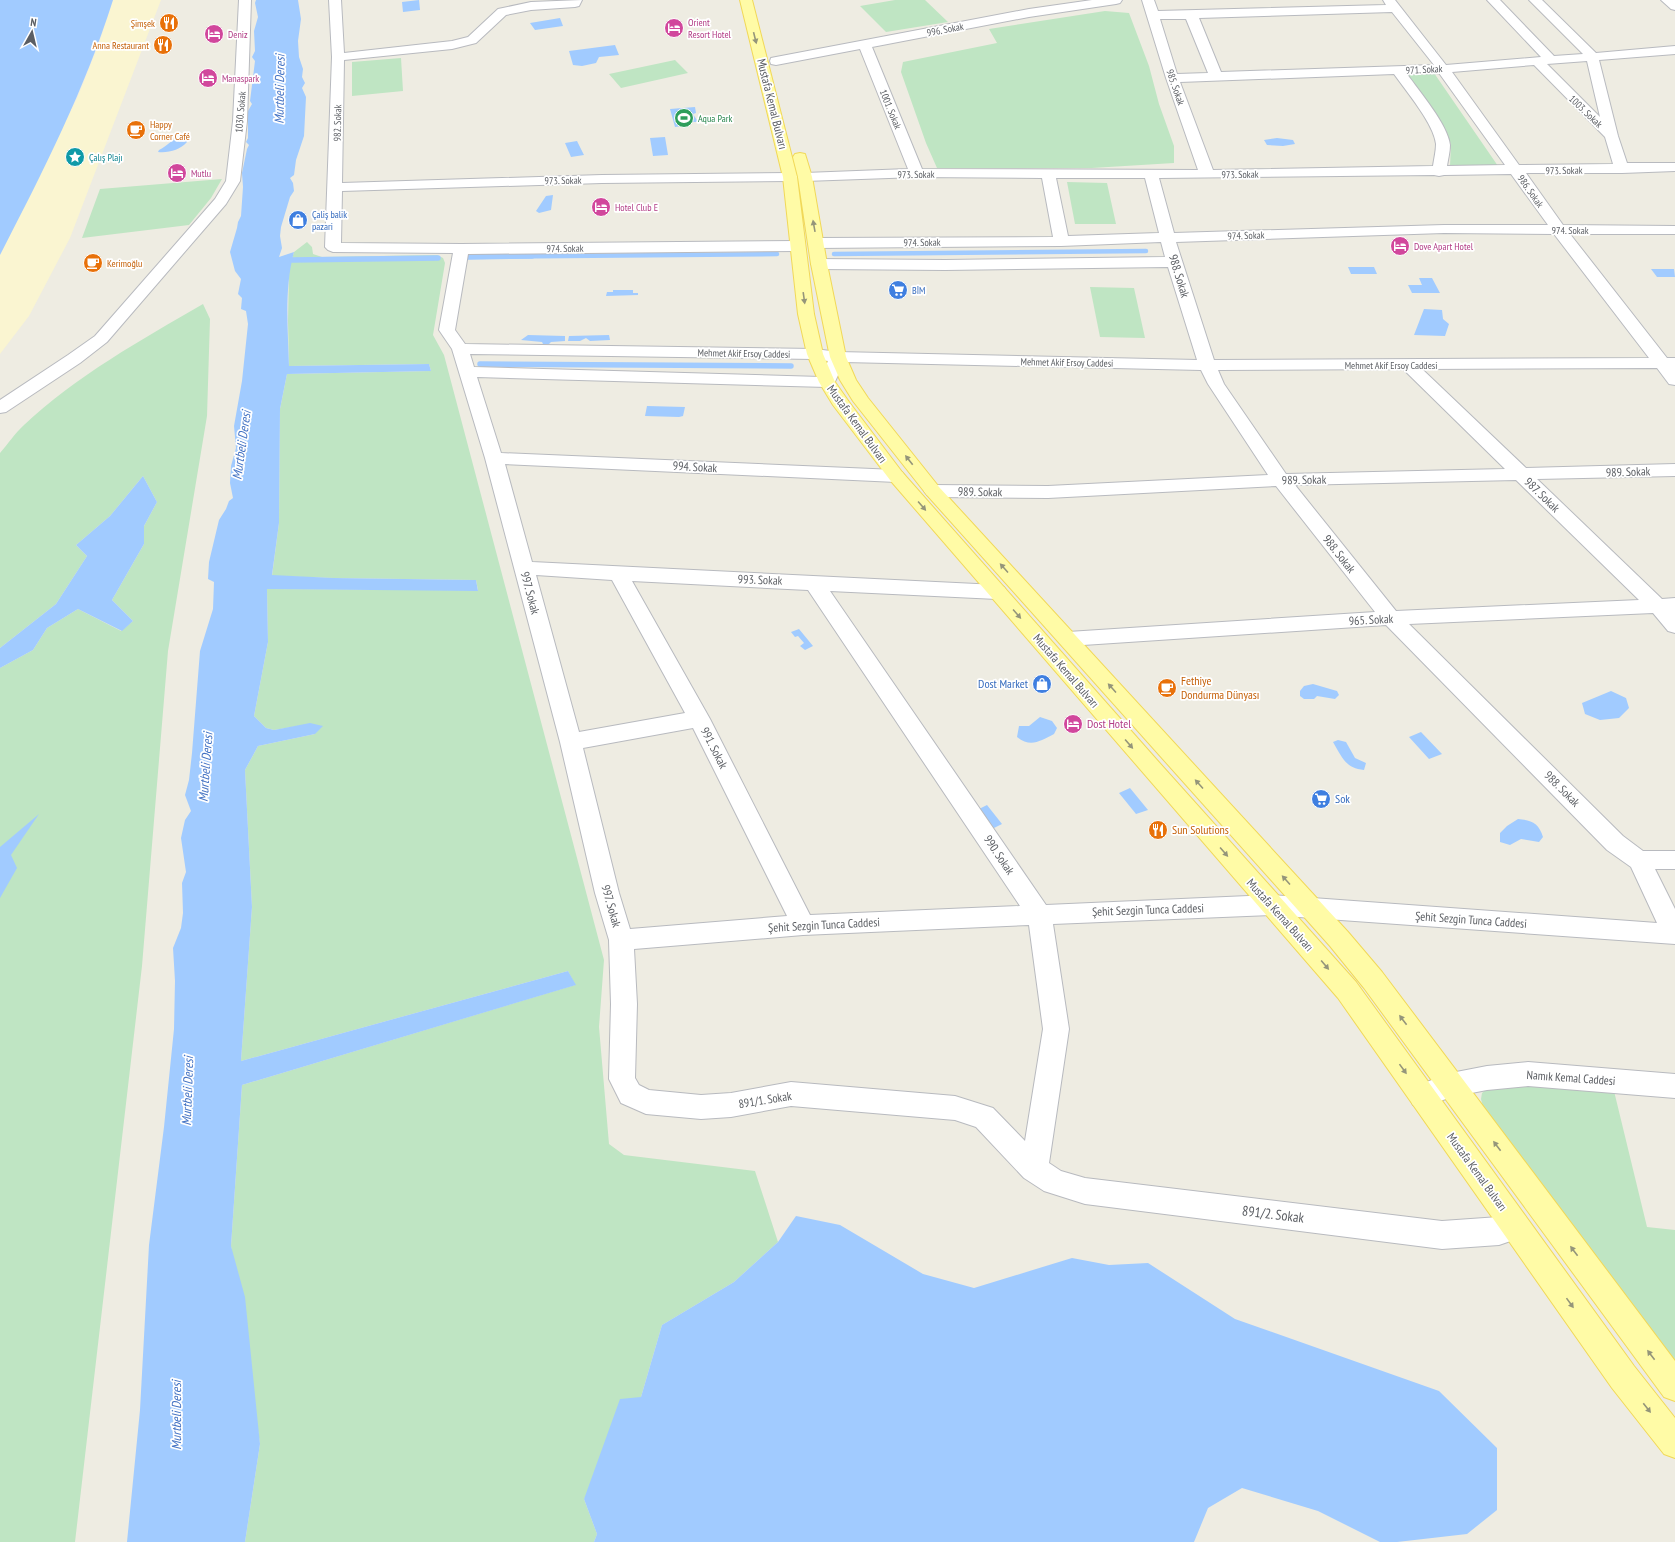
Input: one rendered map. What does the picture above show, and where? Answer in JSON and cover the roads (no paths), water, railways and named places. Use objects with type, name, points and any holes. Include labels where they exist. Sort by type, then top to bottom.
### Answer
[{"type":"main road","name":"Mustafa Kemal Bulvarı","points":[[746,0],[790,177],[806,314],[815,354],[827,382],[896,476],[1346,990],[1623,1376],[1675,1442]]},
{"type":"main road","name":"Mustafa Kemal Bulvarı","points":[[761,7],[780,77]]},
{"type":"main road","name":"Mustafa Kemal Bulvarı","points":[[797,146],[805,177],[817,243],[819,264],[838,358],[848,380],[862,401],[934,491],[1313,909],[1373,980],[1675,1386]]},
{"type":"street","name":"1030. Sokak","points":[[0,408],[74,359],[101,339],[221,202],[233,181],[242,90],[245,0]]},
{"type":"street","name":"982. Sokak","points":[[335,0],[338,57],[336,187],[333,247],[460,256]]},
{"type":"street","points":[[338,57],[452,45],[472,40],[502,12],[531,6],[576,3],[576,0]]},
{"type":"street","name":"996. Sokak","points":[[776,61],[865,46],[1029,13],[1116,0]]},
{"type":"street","name":"985. Sokak","points":[[1148,0],[1172,78],[1206,174]]},
{"type":"street","points":[[1493,0],[1551,60]]},
{"type":"street","points":[[1535,0],[1592,56],[1611,136]]},
{"type":"street","points":[[1667,0],[1675,6]]},
{"type":"street","points":[[1017,4],[1029,13]]},
{"type":"street","points":[[1152,15],[1192,15],[1392,4]]},
{"type":"street","name":"986. Sokak","points":[[1392,4],[1443,69],[1559,230],[1668,363],[1675,380]]},
{"type":"street","points":[[1192,15],[1216,76]]},
{"type":"street","name":"1001. Sokak","points":[[865,46],[917,173]]},
{"type":"street","name":"971. Sokak","points":[[1172,78],[1443,69],[1675,50]]},
{"type":"street","name":"1003. Sokak","points":[[1537,61],[1611,136],[1622,169]]},
{"type":"street","points":[[1398,71],[1423,105],[1441,135],[1443,146],[1439,172]]},
{"type":"street","name":"973. Sokak","points":[[805,177],[917,173],[1206,174],[1439,172],[1675,167]]},
{"type":"street","points":[[1048,174],[1061,241]]},
{"type":"street","name":"988. Sokak","points":[[1151,174],[1174,262],[1207,365],[1216,384],[1282,480],[1391,618],[1615,843],[1639,860]]},
{"type":"street","name":"973. Sokak","points":[[336,187],[563,180],[790,177]]},
{"type":"street","name":"974. Sokak","points":[[817,243],[1061,241],[1444,229],[1675,230]]},
{"type":"street","points":[[460,256],[798,253]]},
{"type":"street","name":"997. Sokak","points":[[460,256],[447,330],[460,349],[494,458],[571,742],[606,893],[621,940]]},
{"type":"street","points":[[819,264],[946,265],[1174,262]]},
{"type":"street","name":"Mehmet Akif Ersoy Caddesi","points":[[460,349],[815,354],[838,358],[1207,365],[1668,363]]},
{"type":"street","points":[[468,372],[827,382],[838,358]]},
{"type":"street","name":"987. Sokak","points":[[1408,365],[1522,475],[1666,606],[1675,626]]},
{"type":"street","name":"994. Sokak","points":[[494,458],[896,476]]},
{"type":"street","name":"989. Sokak","points":[[934,491],[1048,492],[1282,480],[1675,470]]},
{"type":"street","name":"993. Sokak","points":[[523,568],[997,592]]},
{"type":"street","name":"991. Sokak","points":[[618,574],[699,718],[803,925]]},
{"type":"street","name":"990. Sokak","points":[[814,583],[1040,915],[1056,1029],[1034,1169]]},
{"type":"street","name":"965. Sokak","points":[[1068,639],[1391,618],[1666,606]]},
{"type":"street","points":[[571,742],[699,718]]},
{"type":"street","points":[[1639,860],[1675,860]]},
{"type":"street","name":"Şehit Sezgin Tunca Caddesi","points":[[1639,860],[1673,925]]},
{"type":"street","name":"Şehit Sezgin Tunca Caddesi","points":[[621,940],[803,925],[1271,905],[1313,909],[1673,925]]},
{"type":"street","name":"891/1. Sokak","points":[[621,940],[624,1004],[622,1079],[630,1094],[646,1102],[701,1108],[731,1106],[791,1094],[955,1108],[984,1117],[1034,1169]]},
{"type":"street","name":"Namık Kemal Caddesi","points":[[1422,1096],[1451,1085],[1487,1078],[1528,1074],[1675,1086]]},
{"type":"street","name":"891/2. Sokak","points":[[1034,1169],[1054,1182],[1086,1190],[1442,1235],[1499,1231],[1515,1226]]},
{"type":"water","points":[[0,0],[113,0],[90,66],[62,130],[0,255]]},
{"type":"water","name":"Murtbeli Deresi","points":[[256,0],[298,0],[301,19],[298,41],[299,57],[303,69],[302,77],[305,83],[302,88],[306,97],[304,136],[296,160],[294,175],[290,178],[293,183],[294,191],[290,197],[281,227],[280,236],[282,248],[279,257],[294,252],[288,294],[289,366],[429,364],[431,371],[287,374],[280,409],[279,523],[272,575],[334,578],[476,580],[478,591],[267,589],[268,642],[254,716],[266,728],[274,730],[310,723],[323,726],[315,734],[258,746],[245,770],[252,907],[241,1061],[568,971],[576,985],[242,1085],[231,1246],[245,1297],[260,1444],[245,1542],[127,1542],[140,1410],[149,1245],[164,1127],[174,1029],[175,981],[173,948],[181,928],[183,913],[182,883],[186,872],[181,838],[185,820],[191,811],[185,795],[189,780],[192,753],[200,651],[213,609],[214,582],[208,579],[209,562],[219,520],[229,501],[233,498],[230,483],[231,466],[236,448],[234,426],[242,381],[248,324],[246,311],[241,309],[242,298],[238,294],[241,279],[235,271],[230,252],[241,216],[243,187],[242,173],[249,145],[246,142],[248,138],[248,111],[252,104],[250,101],[255,61],[252,57],[255,51],[254,31],[258,17],[255,3]]},
{"type":"water","points":[[419,0],[420,10],[403,12],[402,2]]},
{"type":"water","points":[[560,18],[563,26],[535,30],[530,23]]},
{"type":"water","points":[[615,45],[619,55],[599,57],[596,63],[582,66],[573,65],[569,51]]},
{"type":"water","name":"Aqua Park","points":[[695,107],[696,113],[693,114],[698,122],[692,122],[690,125],[675,127],[670,109]]},
{"type":"water","points":[[665,137],[668,155],[653,156],[650,138]]},
{"type":"water","points":[[179,138],[184,138],[187,142],[174,150],[158,152],[171,142]]},
{"type":"water","points":[[1277,138],[1293,140],[1295,144],[1283,146],[1267,145],[1264,140]]},
{"type":"water","points":[[577,141],[584,155],[571,157],[565,143]]},
{"type":"water","points":[[553,195],[551,210],[539,213],[536,211],[546,196]]},
{"type":"water","points":[[1348,267],[1374,267],[1377,274],[1351,274]]},
{"type":"water","points":[[1651,269],[1674,269],[1675,277],[1657,277]]},
{"type":"water","points":[[1419,278],[1432,278],[1440,293],[1412,293],[1408,285],[1422,285]]},
{"type":"water","points":[[613,290],[633,290],[633,293],[638,293],[638,295],[606,296],[607,292],[613,292]]},
{"type":"water","points":[[1424,309],[1442,310],[1443,319],[1449,324],[1445,336],[1414,335]]},
{"type":"water","points":[[528,335],[565,336],[565,341],[543,344],[542,342],[521,340]]},
{"type":"water","points":[[609,335],[610,340],[590,341],[586,338],[580,341],[568,341],[569,336]]},
{"type":"water","points":[[647,406],[685,407],[683,416],[679,417],[645,416]]},
{"type":"water","points":[[143,476],[157,502],[144,526],[144,544],[112,600],[133,621],[122,631],[78,609],[47,628],[33,650],[0,668],[0,648],[56,604],[87,556],[76,545],[110,516]]},
{"type":"water","points":[[799,629],[813,646],[805,650],[800,646],[804,643],[798,636],[795,637],[791,632]]},
{"type":"water","points":[[1313,684],[1337,691],[1339,695],[1335,699],[1317,696],[1314,699],[1304,699],[1300,696],[1300,691],[1304,686]]},
{"type":"water","points":[[1611,691],[1626,698],[1629,708],[1619,718],[1600,720],[1585,714],[1582,703]]},
{"type":"water","points":[[1040,717],[1052,721],[1057,728],[1054,734],[1040,741],[1031,743],[1017,737],[1019,726],[1029,726]]},
{"type":"water","points":[[1421,732],[1442,754],[1429,759],[1409,737]]},
{"type":"water","points":[[1338,740],[1346,742],[1355,758],[1366,763],[1364,770],[1352,767],[1345,761],[1333,742]]},
{"type":"water","points":[[1130,788],[1148,810],[1136,814],[1119,793]]},
{"type":"water","points":[[987,805],[1002,824],[990,830],[975,811]]},
{"type":"water","points":[[39,814],[11,855],[17,868],[0,898],[0,847]]},
{"type":"water","points":[[1518,819],[1531,821],[1537,825],[1543,837],[1539,842],[1521,839],[1510,845],[1500,842],[1500,833],[1507,826]]},
{"type":"water","points":[[796,1216],[840,1225],[923,1274],[974,1288],[1072,1258],[1109,1265],[1148,1263],[1235,1319],[1439,1391],[1497,1448],[1497,1510],[1467,1534],[1397,1542],[1380,1542],[1318,1511],[1242,1488],[1208,1508],[1194,1542],[594,1542],[597,1534],[584,1499],[620,1399],[641,1397],[662,1325],[734,1282],[778,1242]]},
{"type":"waterway","points":[[834,254],[1146,251]]},
{"type":"waterway","points":[[532,256],[466,257],[777,254]]},
{"type":"waterway","points":[[292,260],[438,258]]},
{"type":"waterway","points":[[480,364],[791,366]]},
{"type":"place","name":"Şimşek","points":[[169,23]]},
{"type":"place","name":"Orient Resort Hotel","points":[[674,28]]},
{"type":"place","name":"Deniz","points":[[214,34]]},
{"type":"place","name":"Anna Restaurant","points":[[163,45]]},
{"type":"place","name":"Manaspark","points":[[208,78]]},
{"type":"place","name":"Aqua Park","points":[[684,118]]},
{"type":"place","name":"Happy Corner Café","points":[[136,130]]},
{"type":"place","name":"Çalış Plajı","points":[[75,157]]},
{"type":"place","name":"Mutlu","points":[[177,173]]},
{"type":"place","name":"Hotel Club E","points":[[601,207]]},
{"type":"place","name":"Çaliş balik pazari","points":[[298,220]]},
{"type":"place","name":"Dove Apart Hotel","points":[[1400,246]]},
{"type":"place","name":"Kerimoğlu","points":[[93,263]]},
{"type":"place","name":"BİM","points":[[898,290]]},
{"type":"place","name":"Dost Market","points":[[1042,684]]},
{"type":"place","name":"Fethiye Dondurma Dünyası","points":[[1167,688]]},
{"type":"place","name":"Dost Hotel","points":[[1073,724]]},
{"type":"place","name":"Sok","points":[[1321,799]]},
{"type":"place","name":"Sun Solutions","points":[[1158,830]]}]
